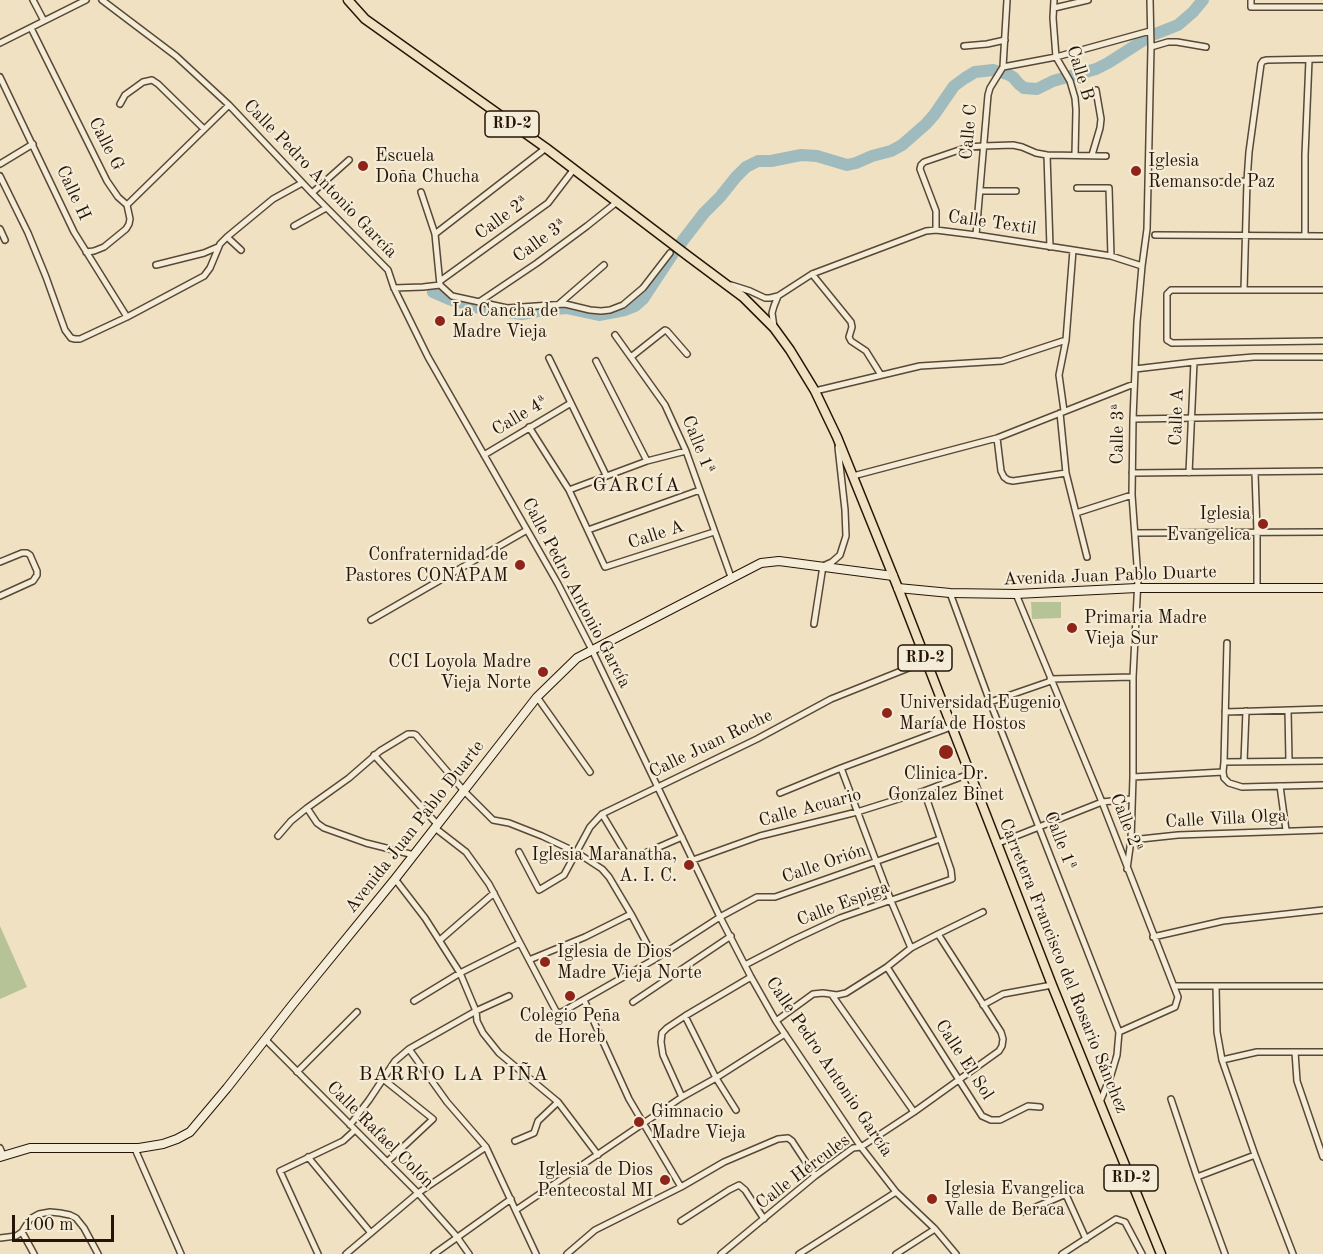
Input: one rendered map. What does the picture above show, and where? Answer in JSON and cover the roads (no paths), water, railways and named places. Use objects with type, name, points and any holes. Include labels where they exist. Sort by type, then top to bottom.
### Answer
[{"type":"main road","name":"Carretera Francisco del Rosario Sánchez","points":[[348,0],[365,20],[546,148],[617,202],[673,250],[688,256],[727,284],[758,310],[790,350],[815,391],[837,437],[898,588],[996,844],[1161,1254]]},
{"type":"main road","name":"Avenida Juan Pablo Duarte","points":[[1,1153],[30,1148],[135,1149],[163,1144],[190,1132],[395,879],[537,697],[577,658],[760,563],[779,561],[893,576]]},
{"type":"main road","name":"Avenida Juan Pablo Duarte","points":[[898,588],[950,593],[1016,594],[1137,588],[1323,588]]},
{"type":"street","points":[[33,0],[44,21]]},
{"type":"street","points":[[0,43],[86,0]]},
{"type":"street","name":"Calle Pedro Antonio García","points":[[102,0],[176,56],[229,105],[312,194],[388,270],[394,288],[428,357],[558,584],[720,917],[776,1021],[861,1147],[896,1192],[935,1229],[956,1254]]},
{"type":"street","points":[[1007,0],[1003,67],[1056,57],[1150,31]]},
{"type":"street","name":"Calle B","points":[[1054,0],[1056,57],[1070,81],[1076,110],[1075,155]]},
{"type":"street","points":[[1054,8],[1088,0]]},
{"type":"street","name":"Calle 3ª","points":[[1127,869],[1131,840],[1133,677],[1138,579],[1132,495],[1133,419],[1142,266],[1147,229],[1150,0]]},
{"type":"street","points":[[1251,0],[1251,7],[1323,7]]},
{"type":"street","points":[[1299,0],[1299,7]]},
{"type":"street","name":"Calle G","points":[[32,28],[106,181],[127,206]]},
{"type":"street","points":[[964,45],[1005,40]]},
{"type":"street","points":[[1151,45],[1177,42],[1206,47]]},
{"type":"street","points":[[1244,290],[1249,152],[1261,64],[1267,60],[1323,60]]},
{"type":"street","points":[[1305,236],[1305,155],[1309,60]]},
{"type":"street","name":"Calle C","points":[[976,235],[988,95],[1003,67]]},
{"type":"street","name":"Calle H","points":[[0,77],[74,232],[127,318]]},
{"type":"street","points":[[120,104],[125,95],[143,82],[152,80],[204,129]]},
{"type":"street","points":[[1092,155],[1101,119],[1096,90]]},
{"type":"street","points":[[86,252],[104,247],[126,228],[130,219],[127,206],[229,105]]},
{"type":"street","points":[[0,164],[33,144]]},
{"type":"street","points":[[936,230],[936,211],[922,176],[921,165],[924,162],[968,147],[1013,145],[1047,155],[1106,156]]},
{"type":"street","points":[[435,234],[546,148]]},
{"type":"street","points":[[1047,155],[1050,247]]},
{"type":"street","points":[[312,194],[349,160]]},
{"type":"street","name":"Calle 2ª","points":[[440,283],[548,203],[574,170]]},
{"type":"street","points":[[0,176],[28,233],[67,335],[70,338],[80,339],[127,318],[204,276],[210,268],[218,247],[227,237],[273,199],[302,183]]},
{"type":"street","points":[[1159,183],[1247,181]]},
{"type":"street","points":[[1077,188],[1109,188],[1111,256]]},
{"type":"street","points":[[980,190],[1016,191]]},
{"type":"street","points":[[421,192],[435,234],[440,283],[452,296],[499,307],[565,304],[601,311],[609,310],[623,305],[643,288],[673,250]]},
{"type":"street","name":"Calle 3ª","points":[[479,302],[537,263],[617,202]]},
{"type":"street","points":[[294,226],[326,208]]},
{"type":"street","points":[[0,229],[5,240]]},
{"type":"street","name":"Calle Textil","points":[[778,297],[812,274],[926,231],[936,230],[1111,256],[1142,266]]},
{"type":"street","points":[[1155,236],[1323,236]]},
{"type":"street","points":[[227,237],[241,250]]},
{"type":"street","points":[[156,265],[204,253],[218,247]]},
{"type":"street","points":[[1073,250],[1065,340],[1059,375],[1066,473],[1088,557]]},
{"type":"street","points":[[559,304],[604,264]]},
{"type":"street","points":[[812,274],[851,322],[850,342],[866,351],[881,375]]},
{"type":"street","points":[[394,288],[423,287],[440,283]]},
{"type":"street","points":[[727,284],[765,298],[778,297]]},
{"type":"street","points":[[1323,290],[1171,290],[1167,294],[1168,342],[1172,344],[1323,341]]},
{"type":"street","points":[[774,328],[772,313],[778,297]]},
{"type":"street","points":[[632,357],[665,330],[687,354]]},
{"type":"street","name":"Calle 1ª","points":[[615,335],[665,405],[686,451],[731,578]]},
{"type":"street","points":[[815,391],[920,366],[1002,361],[1065,340]]},
{"type":"street","points":[[1135,369],[1254,357],[1323,357]]},
{"type":"street","points":[[549,358],[606,475]]},
{"type":"street","points":[[596,361],[647,461]]},
{"type":"street","name":"Calle A","points":[[1189,473],[1194,362]]},
{"type":"street","points":[[853,476],[997,438],[1134,384]]},
{"type":"street","name":"Calle 4ª","points":[[484,454],[571,403]]},
{"type":"street","points":[[1133,419],[1323,416]]},
{"type":"street","points":[[529,427],[569,490],[588,530],[700,490]]},
{"type":"street","points":[[814,624],[823,566],[840,555],[846,536],[837,437]]},
{"type":"street","points":[[997,438],[1001,471],[1008,480],[1066,473]]},
{"type":"street","points":[[569,490],[647,461],[686,451]]},
{"type":"street","points":[[1132,473],[1323,471]]},
{"type":"street","points":[[1255,473],[1257,587]]},
{"type":"street","points":[[1076,513],[1132,495]]},
{"type":"street","points":[[371,620],[527,530]]},
{"type":"street","name":"Calle A","points":[[588,530],[604,566],[607,567],[714,532]]},
{"type":"street","points":[[1135,533],[1323,532]]},
{"type":"street","points":[[0,562],[27,553],[38,575],[33,581],[0,596]]},
{"type":"street","name":"Calle 1ª","points":[[950,593],[990,702],[1119,1032],[1117,1055],[1100,1102]]},
{"type":"street","name":"Calle 2ª","points":[[1016,594],[1102,802],[1174,986]]},
{"type":"street","points":[[1227,644],[1224,778],[1242,787],[1323,785]]},
{"type":"street","name":"Calle Juan Roche","points":[[519,852],[539,890],[564,875],[590,827],[602,814],[757,739],[831,699],[926,661]]},
{"type":"street","points":[[990,702],[1050,680],[1133,677]]},
{"type":"street","points":[[537,697],[590,772]]},
{"type":"street","points":[[1226,712],[1323,709]]},
{"type":"street","points":[[1288,710],[1289,761]]},
{"type":"street","points":[[1244,762],[1246,711]]},
{"type":"street","points":[[780,793],[951,727]]},
{"type":"street","points":[[278,836],[291,821],[350,778],[374,755],[408,734],[416,735],[464,791],[493,820],[509,823],[542,836],[576,852],[602,868],[631,914],[655,959]]},
{"type":"street","points":[[374,755],[436,826],[466,852],[489,884],[529,960],[585,937],[631,914]]},
{"type":"street","points":[[1224,762],[1323,760]]},
{"type":"street","points":[[841,768],[911,948]]},
{"type":"street","points":[[1133,777],[1223,772]]},
{"type":"street","name":"Calle Acuario","points":[[693,860],[760,836],[857,812],[969,774]]},
{"type":"street","points":[[1280,786],[1286,830]]},
{"type":"street","points":[[924,791],[940,839]]},
{"type":"street","points":[[996,844],[1102,802],[1132,799]]},
{"type":"street","points":[[307,808],[324,828],[366,843],[414,855]]},
{"type":"street","points":[[602,814],[630,857],[636,857],[682,837]]},
{"type":"street","name":"Calle Villa Olga","points":[[1131,840],[1178,835],[1323,830]]},
{"type":"street","name":"Calle Orión","points":[[529,960],[557,1013],[562,1012],[759,896],[775,897],[940,839]]},
{"type":"street","name":"Calle Espiga","points":[[745,964],[840,918],[950,881],[952,878],[940,839]]},
{"type":"street","points":[[395,879],[425,918],[460,973],[483,1033],[505,1058],[558,1102],[598,1155]]},
{"type":"street","points":[[440,940],[494,893]]},
{"type":"street","points":[[1153,937],[1223,921],[1323,910]]},
{"type":"street","points":[[776,1021],[813,994],[823,993],[837,996],[846,993],[887,967],[911,948],[983,912]]},
{"type":"street","points":[[938,934],[983,1005],[1003,994],[1052,985]]},
{"type":"street","points":[[633,1002],[730,936]]},
{"type":"street","points":[[414,1001],[460,973],[520,943]]},
{"type":"street","name":"Calle El Sol","points":[[887,967],[982,1116],[991,1120],[1000,1120],[1028,1106],[1040,1107]]},
{"type":"street","points":[[682,1097],[663,1055],[661,1039],[663,1031],[751,977]]},
{"type":"street","points":[[1119,1032],[1175,1007],[1178,997],[1174,986],[1323,986]]},
{"type":"street","points":[[1216,986],[1217,1032],[1222,1060],[1293,1254]]},
{"type":"street","points":[[832,995],[914,1112]]},
{"type":"street","points":[[351,1125],[395,1060],[409,1049],[476,1011],[509,996]]},
{"type":"street","points":[[584,1000],[629,1099],[681,1186]]},
{"type":"street","name":"Calle Hércules","points":[[724,1253],[815,1176],[853,1148],[861,1147],[994,1056],[1002,1046],[1003,1039],[1001,1032],[983,1005]]},
{"type":"street","points":[[297,1072],[357,1012]]},
{"type":"street","points":[[685,1016],[736,1110]]},
{"type":"street","points":[[516,1210],[682,1097],[717,1078],[784,1034]]},
{"type":"street","name":"Calle Rafael Colón","points":[[266,1040],[418,1193],[469,1254]]},
{"type":"street","points":[[409,1049],[447,1102],[486,1147],[536,1254]]},
{"type":"street","points":[[1222,1060],[1257,1052],[1323,1052]]},
{"type":"street","points":[[1295,1052],[1297,1081],[1323,1157]]},
{"type":"street","points":[[500,1063],[505,1058]]},
{"type":"street","points":[[383,1078],[433,1119],[387,1162]]},
{"type":"street","points":[[1171,1099],[1225,1254]]},
{"type":"street","points":[[515,1141],[534,1133],[538,1121],[558,1102]]},
{"type":"street","points":[[318,1254],[280,1171],[343,1141],[356,1130]]},
{"type":"street","points":[[567,1254],[595,1230],[724,1162],[773,1140],[786,1138],[792,1141],[815,1176]]},
{"type":"street","points":[[346,1254],[418,1193],[486,1147]]},
{"type":"street","points":[[135,1149],[181,1254]]},
{"type":"street","points":[[1197,1177],[1255,1155]]},
{"type":"street","points":[[308,1157],[371,1233]]},
{"type":"street","points":[[681,1221],[739,1185],[745,1190],[764,1219]]},
{"type":"street","points":[[799,1254],[896,1192]]},
{"type":"street","points":[[1024,1212],[1064,1195],[1086,1239]]},
{"type":"street","points":[[434,1254],[511,1200]]},
{"type":"street","points":[[0,1238],[16,1236],[22,1232],[30,1219],[39,1214],[50,1212],[70,1215],[76,1218],[84,1228],[98,1254]]},
{"type":"street","points":[[1062,1254],[1116,1219],[1125,1222],[1142,1254]]},
{"type":"street","points":[[896,1254],[935,1229]]},
{"type":"street","points":[[22,1232],[34,1254]]},
{"type":"waterway","points":[[433,292],[475,307],[522,314],[566,308],[599,315],[625,310],[635,306],[643,299],[674,252],[704,213],[746,167],[758,161],[801,155],[817,156],[847,165],[891,151],[902,145],[926,124],[954,86],[975,72],[993,70],[1013,77],[1024,88],[1037,89],[1053,81],[1096,69],[1108,63],[1150,36],[1178,25],[1203,0]]},
{"type":"place","name":"Escuela Doña Chucha","points":[[363,166]]},
{"type":"place","name":"Iglesia Remanso de Paz","points":[[1136,171]]},
{"type":"place","name":"La Cancha de Madre Vieja","points":[[440,321]]},
{"type":"place","name":"Iglesia Evangelica","points":[[1263,524]]},
{"type":"place","name":"Confraternidad de Pastores CONAPAM","points":[[520,565]]},
{"type":"place","name":"Primaria Madre Vieja Sur","points":[[1072,628]]},
{"type":"place","name":"CCI Loyola Madre Vieja Norte","points":[[543,672]]},
{"type":"place","name":"Universidad Eugenio María de Hostos","points":[[887,713]]},
{"type":"place","name":"Clinica Dr. Gonzalez Binet","points":[[946,752]]},
{"type":"place","name":"Iglesia Maranatha, A. I. C.","points":[[689,865]]},
{"type":"place","name":"Iglesia de Dios Madre Vieja Norte","points":[[545,962]]},
{"type":"place","name":"Colegio Peña de Horeb","points":[[570,996]]},
{"type":"place","name":"Gimnacio Madre Vieja","points":[[639,1122]]},
{"type":"place","name":"Iglesia de Dios Pentecostal MI","points":[[665,1180]]},
{"type":"place","name":"Iglesia Evangelica Valle de Beraca","points":[[932,1199]]},
{"type":"district","name":"GARCÍA","points":[[637,486]]},
{"type":"district","name":"BARRIO LA PIÑA","points":[[454,1075]]}]
